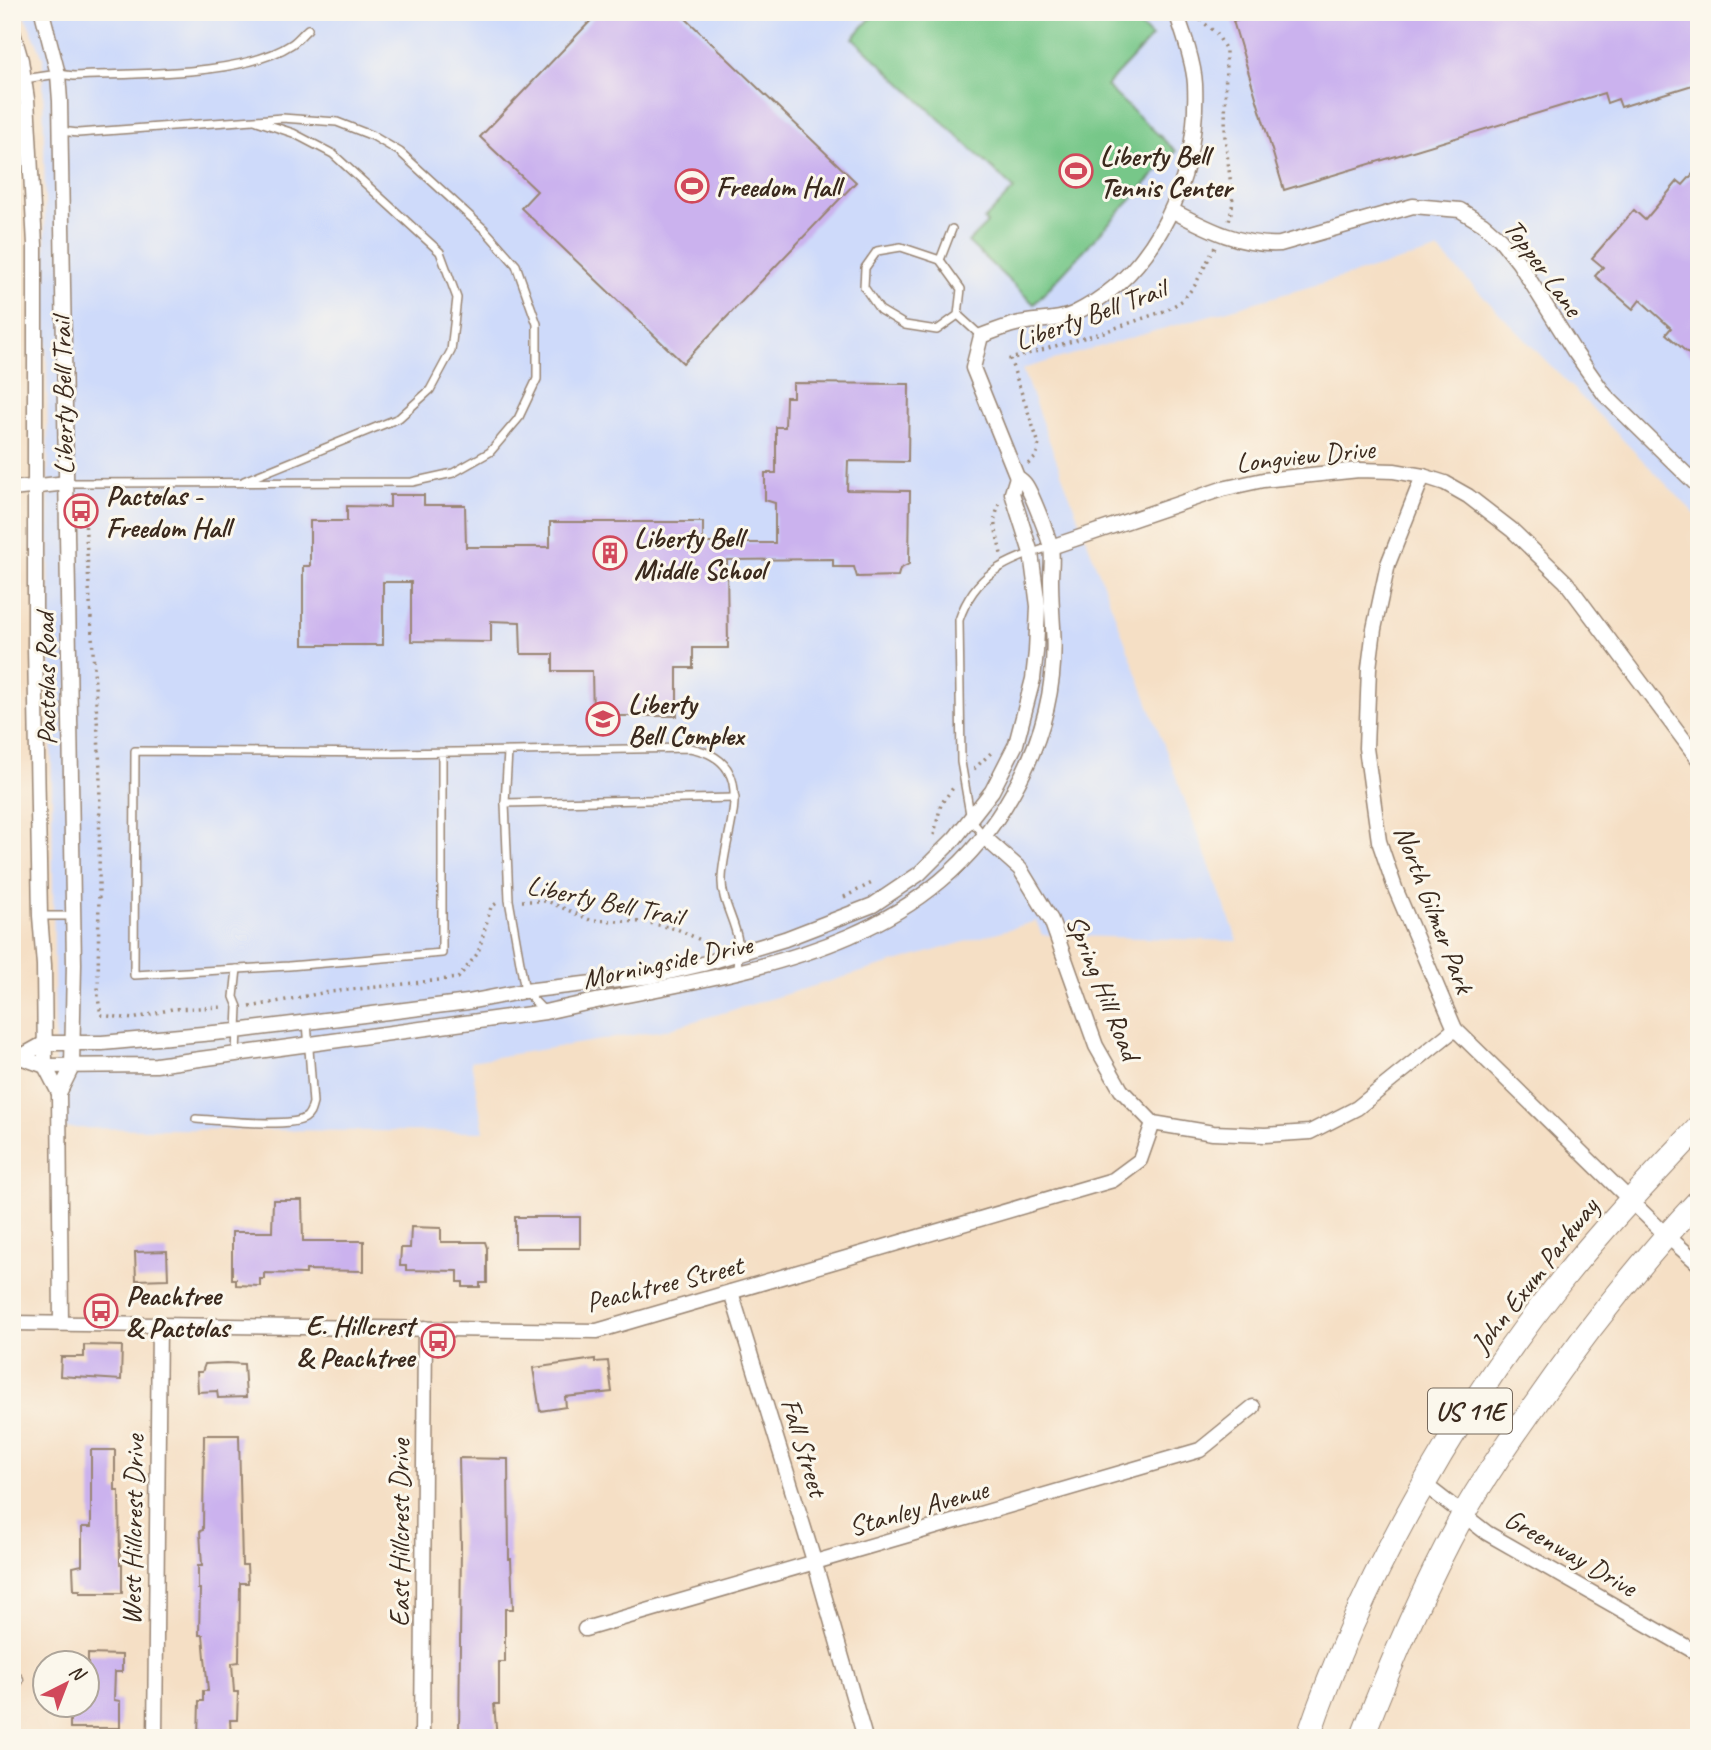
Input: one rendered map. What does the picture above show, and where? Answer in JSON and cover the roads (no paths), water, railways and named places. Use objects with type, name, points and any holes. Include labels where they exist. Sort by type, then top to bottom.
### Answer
[{"type":"main road","name":"John Exum Parkway","points":[[1308,1738],[1339,1656],[1376,1576],[1424,1484],[1499,1365],[1561,1281],[1631,1199],[1699,1126]]},
{"type":"main road","name":"US 11E","points":[[1362,1738],[1390,1665],[1463,1514],[1548,1385],[1605,1309],[1666,1235],[1699,1200]]},
{"type":"street","name":"Pactolas Road","points":[[42,12],[58,74],[67,483],[73,916],[72,1067],[59,1093]]},
{"type":"street","points":[[1017,477],[973,368],[981,337],[1017,323],[1070,316],[1107,295],[1148,253],[1173,211],[1193,138],[1195,82],[1177,14]]},
{"type":"street","name":"Pactolas Road","points":[[12,29],[27,99],[35,245],[34,634],[40,916],[44,965],[45,1066],[59,1093],[61,1324]]},
{"type":"street","name":"Topper Lane","points":[[1173,211],[1250,244],[1280,244],[1413,206],[1460,210],[1483,224],[1500,239],[1519,263],[1605,395],[1699,487]]},
{"type":"street","name":"Longview Drive","points":[[1051,547],[1222,489],[1263,480],[1359,470],[1394,471],[1445,483],[1468,496],[1512,530],[1566,582],[1699,760]]},
{"type":"street","name":"North Gilmer Park","points":[[1423,476],[1388,564],[1369,668],[1366,748],[1379,841],[1395,888],[1455,1029],[1699,1264]]},
{"type":"street","name":"Morningside Drive","points":[[1017,477],[1026,484],[1051,547],[1055,650],[1051,692],[1029,762],[1004,808],[984,837],[931,889],[881,922],[802,954],[737,974],[599,999],[545,1012],[156,1065],[45,1066],[16,1057],[45,1043],[114,1042],[236,1031],[652,976],[704,964],[738,947],[823,925],[873,905],[919,874],[971,820],[1004,769],[1016,744],[1029,698],[1036,652],[1038,606],[1031,553],[1012,493],[1017,477]]},
{"type":"street","points":[[12,489],[67,483]]},
{"type":"street","name":"Spring Hill Road","points":[[984,837],[1020,869],[1051,920],[1096,1046],[1121,1090],[1153,1123]]},
{"type":"street","points":[[1153,1123],[1213,1133],[1265,1135],[1310,1132],[1357,1108],[1455,1029]]},
{"type":"street","name":"Peachtree Street","points":[[12,1323],[597,1331],[1113,1180],[1140,1160],[1153,1123]]},
{"type":"street","name":"Fall Street","points":[[731,1292],[815,1563],[865,1738]]},
{"type":"street","name":"West Hillcrest Drive","points":[[155,1738],[159,1324]]},
{"type":"street","name":"East Hillcrest Drive","points":[[422,1738],[425,1328]]},
{"type":"street","name":"Stanley Avenue","points":[[585,1629],[1200,1450],[1253,1407]]},
{"type":"street","name":"Greenway Drive","points":[[1424,1484],[1487,1533],[1699,1654]]},
{"type":"lane","points":[[24,79],[58,74],[74,76],[203,70],[260,59],[293,44],[308,29]]},
{"type":"lane","points":[[61,131],[78,133],[282,118],[337,122],[373,136],[400,152],[485,230],[516,265],[537,324],[537,379],[517,419],[490,452],[453,473],[412,482],[67,483]]},
{"type":"lane","points":[[240,482],[400,418],[429,390],[451,351],[457,298],[440,252],[333,154],[293,133],[254,120]]},
{"type":"lane","points":[[940,260],[952,229]]},
{"type":"lane","points":[[901,247],[940,260],[961,289],[958,315],[937,330],[905,324],[880,310],[864,287],[865,268],[877,251],[901,247]]},
{"type":"lane","points":[[958,315],[981,337]]},
{"type":"lane","points":[[984,837],[971,820],[961,762],[959,620],[966,600],[980,582],[1006,562],[1051,547]]},
{"type":"lane","points":[[442,753],[442,953],[135,975],[135,751],[442,753],[690,748],[706,751],[718,759],[733,778],[735,798],[721,881],[738,947],[737,974]]},
{"type":"lane","points":[[508,752],[505,803],[509,900],[524,991],[545,1012]]},
{"type":"lane","points":[[505,803],[735,798]]},
{"type":"lane","points":[[40,916],[73,916]]},
{"type":"lane","points":[[236,1053],[238,1007],[234,997],[237,969]]},
{"type":"lane","points":[[196,1119],[288,1123],[303,1119],[309,1114],[313,1103],[307,1023]]},
{"type":"place","name":"Liberty Bell Tennis Center","points":[[1076,171]]},
{"type":"place","name":"Freedom Hall","points":[[692,186]]},
{"type":"place","name":"Pactolas - Freedom Hall","points":[[81,511]]},
{"type":"place","name":"Liberty Bell Middle School","points":[[610,553]]},
{"type":"place","name":"Liberty Bell Complex","points":[[603,719]]},
{"type":"place","name":"Peachtree & Pactolas","points":[[101,1311]]},
{"type":"place","name":"E. Hillcrest & Peachtree","points":[[438,1341]]}]
